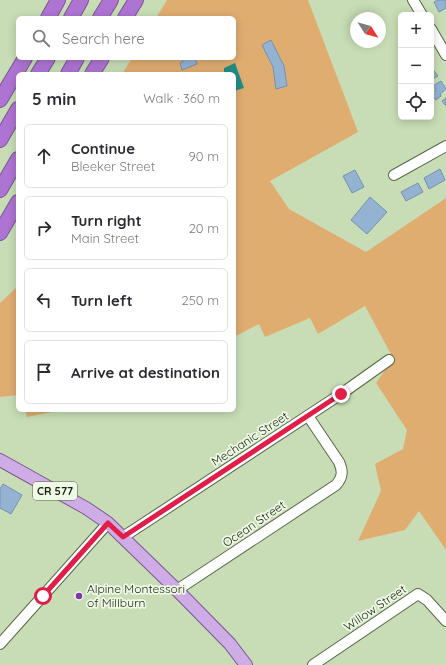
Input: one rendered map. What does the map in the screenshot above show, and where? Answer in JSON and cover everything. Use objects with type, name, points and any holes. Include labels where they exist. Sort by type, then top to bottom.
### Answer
[{"type":"highway","points":[[49,16],[58,0]]},
{"type":"highway","points":[[72,16],[81,0]]},
{"type":"highway","points":[[101,16],[111,0]]},
{"type":"highway","points":[[126,16],[136,0]]},
{"type":"highway","points":[[0,100],[23,60]]},
{"type":"highway","points":[[39,72],[47,60]]},
{"type":"highway","points":[[69,72],[76,60]]},
{"type":"highway","points":[[93,72],[101,60]]},
{"type":"highway","points":[[0,140],[16,112]]},
{"type":"highway","points":[[0,190],[16,162]]},
{"type":"highway","points":[[0,232],[16,205]]},
{"type":"main road","name":"CR 577","points":[[0,460],[86,508],[108,523],[230,644],[246,665]]},
{"type":"street","points":[[413,0],[420,12]]},
{"type":"street","points":[[434,35],[446,55]]},
{"type":"street","points":[[394,175],[446,146]]},
{"type":"street","name":"Mechanic Street","points":[[123,537],[308,416],[389,360]]},
{"type":"street","name":"Ocean Street","points":[[177,590],[336,485],[342,476],[342,469],[339,462],[308,416]]},
{"type":"street","points":[[0,644],[108,523]]},
{"type":"street","name":"Willow Street","points":[[314,665],[418,594],[427,600],[446,622]]},
{"type":"shaded area","points":[[167,0],[308,0],[358,132],[270,181],[289,209],[366,252],[446,198],[446,550],[419,511],[405,530],[358,541],[381,491],[375,464],[403,449],[407,430],[376,383],[393,358],[365,306],[318,334],[310,318],[265,337],[259,324],[236,336],[236,72],[123,72],[131,60],[236,60],[236,16],[157,16]]},
{"type":"shaded area","points":[[16,288],[16,395],[0,397],[0,303]]},
{"type":"shaded area","points":[[26,412],[52,412],[27,417]]},
{"type":"water","points":[[235,63],[244,88],[236,90],[236,72],[224,72],[224,68]]},
{"type":"building","points":[[438,0],[446,0],[446,8],[439,12],[434,2]]},
{"type":"building","points":[[271,40],[284,66],[287,86],[276,89],[273,67],[262,45]]},
{"type":"building","points":[[182,60],[196,60],[197,64],[182,70],[180,63],[183,62]]},
{"type":"building","points":[[434,71],[438,76],[434,78]]},
{"type":"building","points":[[441,81],[446,89],[436,100],[434,98],[434,91],[436,90],[434,85]]},
{"type":"building","points":[[446,98],[446,106],[442,101]]},
{"type":"building","points":[[440,169],[445,180],[429,189],[424,178]]},
{"type":"building","points":[[355,170],[364,187],[352,193],[343,176]]},
{"type":"building","points":[[418,183],[423,192],[406,201],[401,192]]},
{"type":"building","points":[[370,197],[387,212],[367,234],[351,220]]},
{"type":"building","points":[[3,484],[22,495],[11,514],[0,508],[0,489]]},
{"type":"place","name":"Alpine Montessori of Millburn","points":[[79,596]]},
{"type":"route","points":[[43,596],[108,523],[123,537],[341,394]]}]
